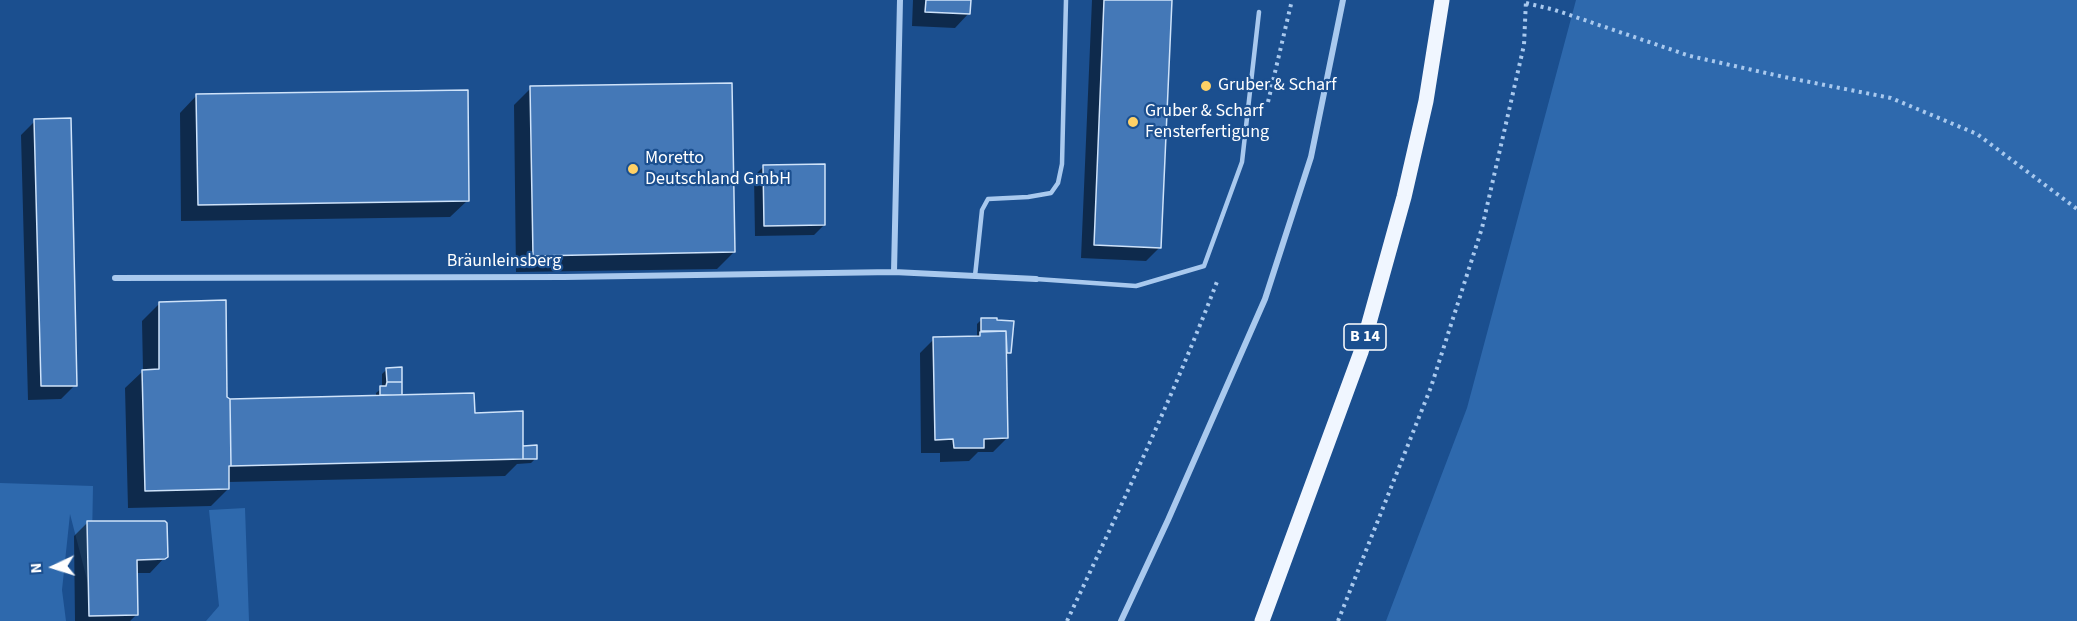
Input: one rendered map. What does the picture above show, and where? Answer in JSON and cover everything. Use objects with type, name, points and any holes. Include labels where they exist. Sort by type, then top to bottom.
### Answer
[{"type":"main road","points":[[1434,0],[1436,43]]},
{"type":"main road","name":"B 14","points":[[1262,621],[1361,352],[1404,197],[1426,102],[1442,0]]},
{"type":"street","points":[[894,272],[900,0]]},
{"type":"street","points":[[1121,621],[1265,299],[1311,158],[1343,0]]},
{"type":"street","name":"Bräunleinsberg","points":[[115,278],[564,277],[894,272],[1036,279]]},
{"type":"lane","points":[[975,276],[982,210],[988,200],[1050,193],[1058,183],[1062,164],[1066,0]]},
{"type":"lane","points":[[1036,279],[1136,286],[1204,266],[1242,162],[1259,12]]},
{"type":"path","points":[[1268,103],[1292,0]]},
{"type":"path","points":[[1338,621],[1431,387],[1482,228],[1524,45],[1526,2],[1690,56],[1891,98],[1977,134],[2077,208]]},
{"type":"path","points":[[1067,621],[1140,464],[1199,329],[1220,274]]},
{"type":"shaded area","points":[[1576,0],[2077,0],[2077,621],[1386,621],[1467,408]]},
{"type":"shaded area","points":[[0,483],[93,486],[91,595],[70,514],[62,590],[66,621],[0,621]]},
{"type":"shaded area","points":[[245,508],[249,621],[206,621],[219,606],[209,510]]},
{"type":"building","points":[[926,0],[971,0],[970,14],[925,12]]},
{"type":"building","name":"Gruber & Scharf Fensterfertigung","points":[[1104,0],[1172,0],[1161,248],[1094,245]]},
{"type":"building","name":"Moretto Deutschland GmbH","points":[[732,83],[735,252],[533,256],[530,86]]},
{"type":"building","points":[[468,90],[469,201],[198,205],[196,94]]},
{"type":"building","points":[[71,118],[77,386],[41,386],[34,119]]},
{"type":"building","points":[[825,164],[825,225],[764,226],[763,165]]},
{"type":"building","points":[[226,300],[227,397],[230,399],[229,489],[145,491],[142,370],[159,369],[159,302]]},
{"type":"building","points":[[981,318],[1014,321],[1011,353],[1007,353],[1006,331],[981,331]]},
{"type":"building","points":[[1006,331],[1008,438],[984,439],[984,448],[954,448],[953,439],[935,440],[933,337],[980,336],[980,332]]},
{"type":"building","points":[[402,367],[402,382],[387,382],[386,368]]},
{"type":"building","points":[[387,382],[402,382],[402,395],[380,395],[380,386],[386,386]]},
{"type":"building","points":[[474,393],[475,413],[523,411],[523,459],[231,466],[230,399]]},
{"type":"building","points":[[537,445],[537,459],[523,459],[523,446]]},
{"type":"building","points":[[87,521],[165,521],[167,523],[168,557],[137,560],[138,615],[89,616]]},
{"type":"place","name":"Gruber & Scharf","points":[[1206,86]]},
{"type":"place","name":"Gruber & Scharf Fensterfertigung","points":[[1133,122]]},
{"type":"place","name":"Moretto Deutschland GmbH","points":[[633,169]]}]
